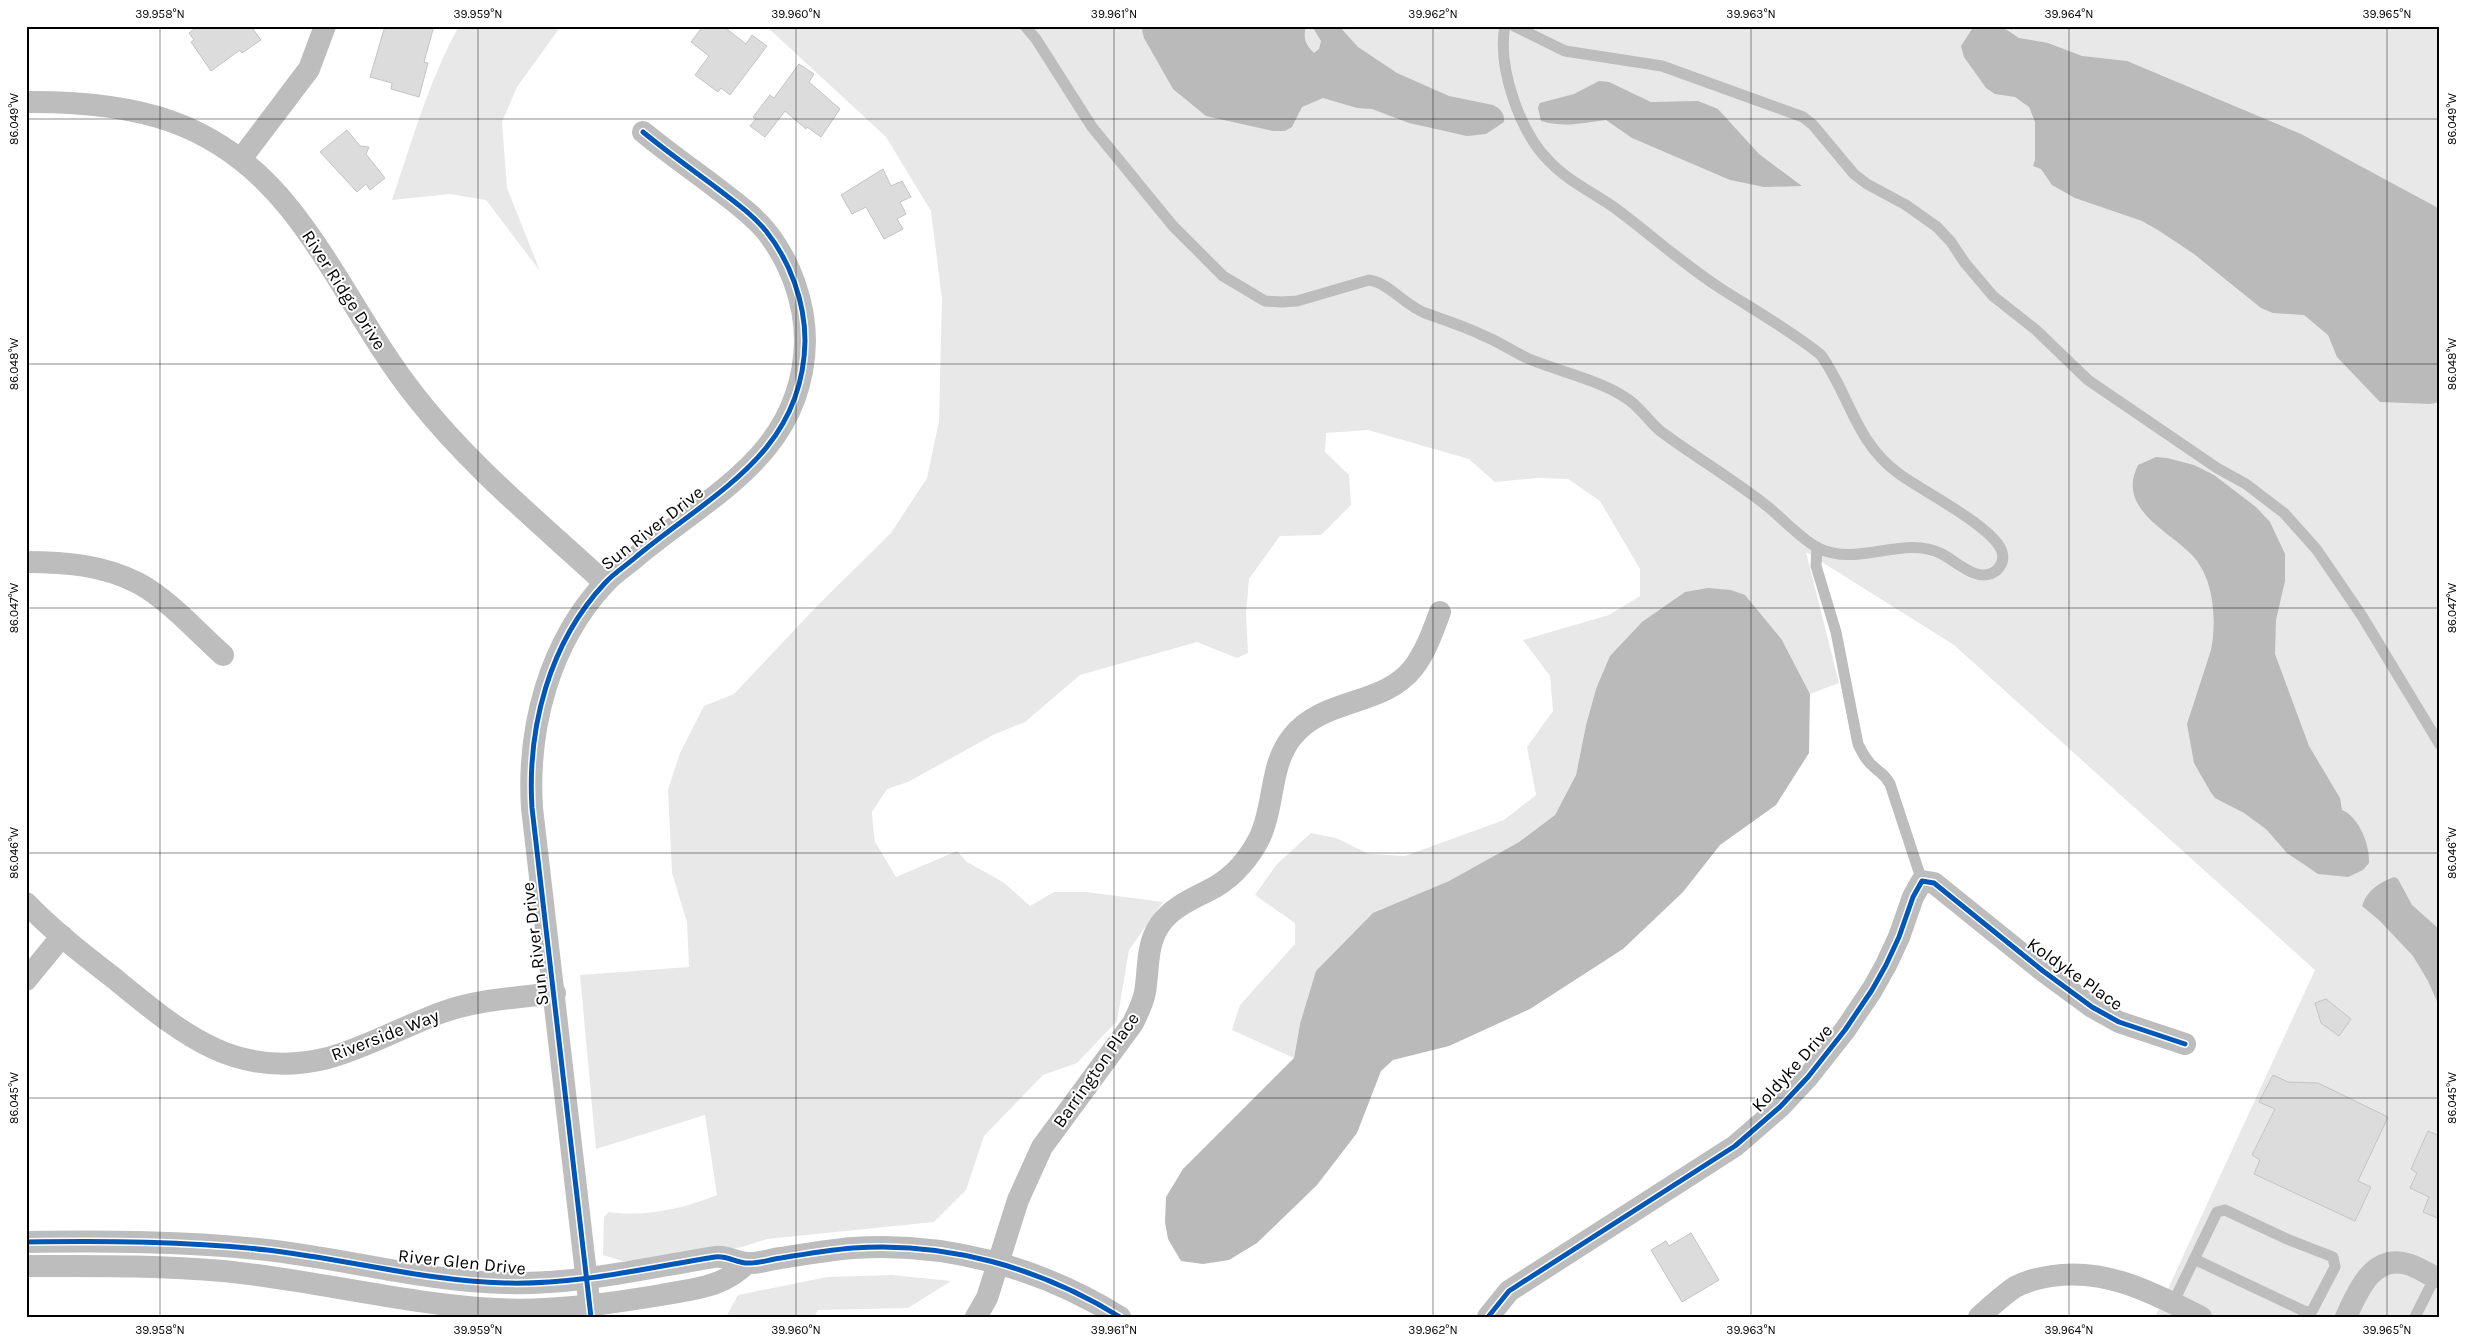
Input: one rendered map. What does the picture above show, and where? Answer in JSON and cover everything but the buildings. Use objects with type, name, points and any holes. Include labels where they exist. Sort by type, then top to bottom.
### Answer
[{"type":"street","points":[[241,159],[302,80],[318,49],[325,26]]},
{"type":"street","name":"River Ridge Drive","points":[[26,102],[83,102],[148,112],[183,125],[241,159],[291,209],[399,373],[437,423],[474,463],[605,583]]},
{"type":"street","name":"Sun River Drive","points":[[589,1299],[555,993],[532,808],[530,771],[534,733],[547,684],[565,640],[605,583],[739,477],[756,461],[777,436],[786,421],[802,372],[805,352],[803,313],[794,278],[766,231],[746,210],[643,132]]},
{"type":"street","points":[[26,562],[53,562],[107,570],[139,584],[175,612],[223,655]]},
{"type":"street","name":"Barrington Place","points":[[976,1317],[987,1298],[1018,1200],[1042,1147],[1133,1023],[1142,1006],[1146,986],[1148,957],[1159,926],[1187,901],[1229,877],[1252,851],[1265,824],[1277,766],[1282,752],[1300,728],[1330,710],[1376,694],[1397,684],[1414,668],[1440,612]]},
{"type":"street","name":"Koldyke Place","points":[[1922,881],[1934,883],[2043,971],[2092,1007],[2119,1022],[2185,1044]]},
{"type":"street","name":"Koldyke Drive","points":[[1488,1317],[1509,1291],[1736,1146],[1780,1107],[1808,1077],[1845,1030],[1872,990],[1890,958],[1913,896],[1922,881]]},
{"type":"street","name":"Riverside Way","points":[[26,903],[62,936],[163,1018],[192,1038],[222,1053],[258,1062],[295,1062],[326,1058],[349,1052],[424,1020],[465,1006],[555,993]]},
{"type":"street","points":[[26,980],[62,936]]},
{"type":"street","name":"River Glen Drive","points":[[26,1242],[130,1241],[220,1246],[303,1254],[473,1281],[542,1283],[589,1299]]},
{"type":"street","name":"River Glen Drive","points":[[26,1266],[161,1267],[222,1271],[490,1309],[531,1309],[589,1299],[624,1301],[719,1283],[735,1276],[747,1263],[815,1252],[873,1247],[929,1250],[999,1264],[1077,1292],[1120,1317]]},
{"type":"street","points":[[2346,1317],[2367,1276],[2381,1268],[2398,1263],[2407,1264],[2437,1278]]},
{"type":"street","points":[[1979,1317],[1997,1300],[2017,1286],[2039,1278],[2068,1274],[2116,1279],[2140,1287],[2201,1317]]},
{"type":"lane","points":[[1025,26],[1036,39],[1092,127],[1173,226],[1223,276],[1265,301],[1297,301],[1369,280],[1381,282],[1399,298],[1422,312],[1483,335],[1527,358],[1625,397],[1659,430],[1734,480],[1817,547],[1834,554],[1857,556],[1920,546],[1945,556],[1974,573],[1984,575],[1998,570],[2003,562],[2003,553],[1988,533],[1938,497],[1914,485],[1880,458],[1855,422],[1830,367],[1821,355],[1684,263],[1642,228],[1550,163],[1536,146],[1517,105],[1502,56],[1504,26]]},
{"type":"lane","points":[[1514,26],[1565,51],[1662,66],[1803,116],[1813,125],[1854,174],[1867,184],[1906,205],[1936,227],[1952,242],[1965,263],[1993,296],[2036,330],[2088,380],[2218,468],[2246,484],[2284,513],[2317,550],[2352,601],[2440,745]]},
{"type":"lane","points":[[1817,547],[1816,566],[1836,632],[1858,744],[1867,761],[1875,769],[1885,773],[1922,881]]},
{"type":"lane","points":[[2173,1303],[2194,1259],[2218,1212],[2225,1210],[2333,1257],[2336,1267],[2312,1311],[2306,1312],[2194,1259]]},
{"type":"lane","points":[[2415,1317],[2437,1278]]},
{"type":"shaded area","points":[[459,26],[561,26],[517,87],[502,122],[507,188],[540,271],[486,200],[450,194],[392,200],[430,89]]},
{"type":"shaded area","points":[[766,26],[2440,26],[2440,1317],[2155,1317],[2315,970],[1954,645],[1806,552],[1839,683],[1810,694],[1782,640],[1596,689],[1586,725],[1576,775],[1555,815],[1519,842],[1449,881],[1421,893],[1300,1024],[1294,1058],[1232,1030],[1240,1005],[1295,944],[1295,923],[1255,895],[1277,864],[1311,833],[1336,838],[1369,854],[1405,856],[1504,820],[1536,795],[1527,747],[1553,711],[1550,676],[1523,640],[1609,615],[1640,596],[1640,569],[1600,501],[1568,479],[1538,478],[1495,482],[1469,459],[1368,430],[1326,433],[1325,452],[1349,475],[1351,505],[1321,535],[1280,536],[1249,579],[1246,614],[1248,653],[1237,658],[1197,642],[1080,675],[1025,722],[993,735],[908,782],[887,789],[872,812],[875,842],[896,877],[957,851],[967,862],[1003,882],[1030,906],[1054,892],[1086,892],[1163,902],[1129,950],[1117,1021],[1077,1063],[1043,1075],[984,1136],[966,1190],[934,1222],[767,1239],[742,1247],[647,1261],[622,1261],[603,1255],[604,1217],[609,1212],[650,1213],[664,1211],[717,1195],[705,1115],[596,1149],[580,975],[689,967],[687,922],[672,873],[668,790],[680,753],[704,706],[734,694],[817,606],[891,533],[927,478],[939,421],[942,299],[931,211],[886,137]]},
{"type":"shaded area","points":[[1141,26],[1306,26],[1306,41],[1314,53],[1319,49],[1321,41],[1312,26],[1339,26],[1358,47],[1397,73],[1449,96],[1493,105],[1502,112],[1504,122],[1486,134],[1467,136],[1409,123],[1372,109],[1357,108],[1323,98],[1302,107],[1292,127],[1285,131],[1273,131],[1206,116],[1173,89],[1144,38]]},
{"type":"shaded area","points":[[1974,26],[2001,26],[2019,38],[2048,43],[2082,56],[2127,61],[2301,134],[2440,209],[2440,402],[2430,404],[2380,402],[2337,357],[2328,335],[2304,315],[2273,313],[2261,308],[2194,254],[2158,230],[2142,221],[2075,198],[2052,185],[2041,169],[2033,166],[2035,160],[2035,122],[2029,107],[2015,97],[1995,94],[1986,88],[1964,57],[1961,46]]},
{"type":"shaded area","points":[[1599,81],[1609,82],[1651,102],[1698,101],[1718,109],[1759,154],[1802,186],[1764,187],[1730,180],[1632,138],[1606,120],[1566,125],[1541,121],[1538,108],[1540,103],[1574,94]]},
{"type":"shaded area","points":[[2156,457],[2194,465],[2214,475],[2256,507],[2270,522],[2285,554],[2285,581],[2276,620],[2275,654],[2309,746],[2340,798],[2342,810],[2354,819],[2362,832],[2369,856],[2369,863],[2363,870],[2348,877],[2318,874],[2287,853],[2266,829],[2244,813],[2215,798],[2194,763],[2187,724],[2211,650],[2214,626],[2212,600],[2205,575],[2199,564],[2192,555],[2148,517],[2139,506],[2134,494],[2133,480],[2138,465]]},
{"type":"shaded area","points":[[1708,588],[1731,590],[1745,595],[1782,640],[1810,694],[1809,753],[1776,805],[1720,845],[1683,892],[1623,949],[1530,1009],[1449,1046],[1393,1060],[1381,1071],[1357,1133],[1317,1185],[1257,1243],[1229,1260],[1203,1264],[1181,1261],[1168,1239],[1165,1222],[1166,1197],[1183,1169],[1294,1058],[1300,1024],[1316,971],[1373,913],[1449,881],[1519,842],[1555,815],[1576,775],[1586,725],[1596,689],[1610,656],[1642,622],[1685,592]]},
{"type":"shaded area","points":[[2394,877],[2398,879],[2412,905],[2440,930],[2440,1008],[2428,981],[2413,956],[2380,921],[2362,906],[2370,891]]},
{"type":"shaded area","points":[[892,1275],[951,1281],[908,1308],[818,1310],[814,1317],[726,1317],[738,1295],[827,1277]]},
{"type":"cycle path","points":[[591,1317],[532,808],[531,778],[538,717],[556,659],[569,632],[605,583],[723,490],[749,467],[771,442],[789,413],[800,380],[805,341],[799,297],[789,269],[766,231],[741,207],[643,132]]},
{"type":"cycle path","points":[[1488,1317],[1509,1291],[1735,1146],[1780,1107],[1808,1077],[1845,1030],[1872,990],[1899,937],[1913,897],[1922,881],[1934,883],[2043,971],[2092,1007],[2119,1022],[2185,1044]]},
{"type":"cycle path","points":[[26,1242],[146,1242],[237,1247],[297,1254],[415,1274],[505,1283],[585,1279],[715,1257],[752,1263],[853,1248],[923,1249],[958,1254],[1025,1272],[1090,1300],[1120,1317]]}]
